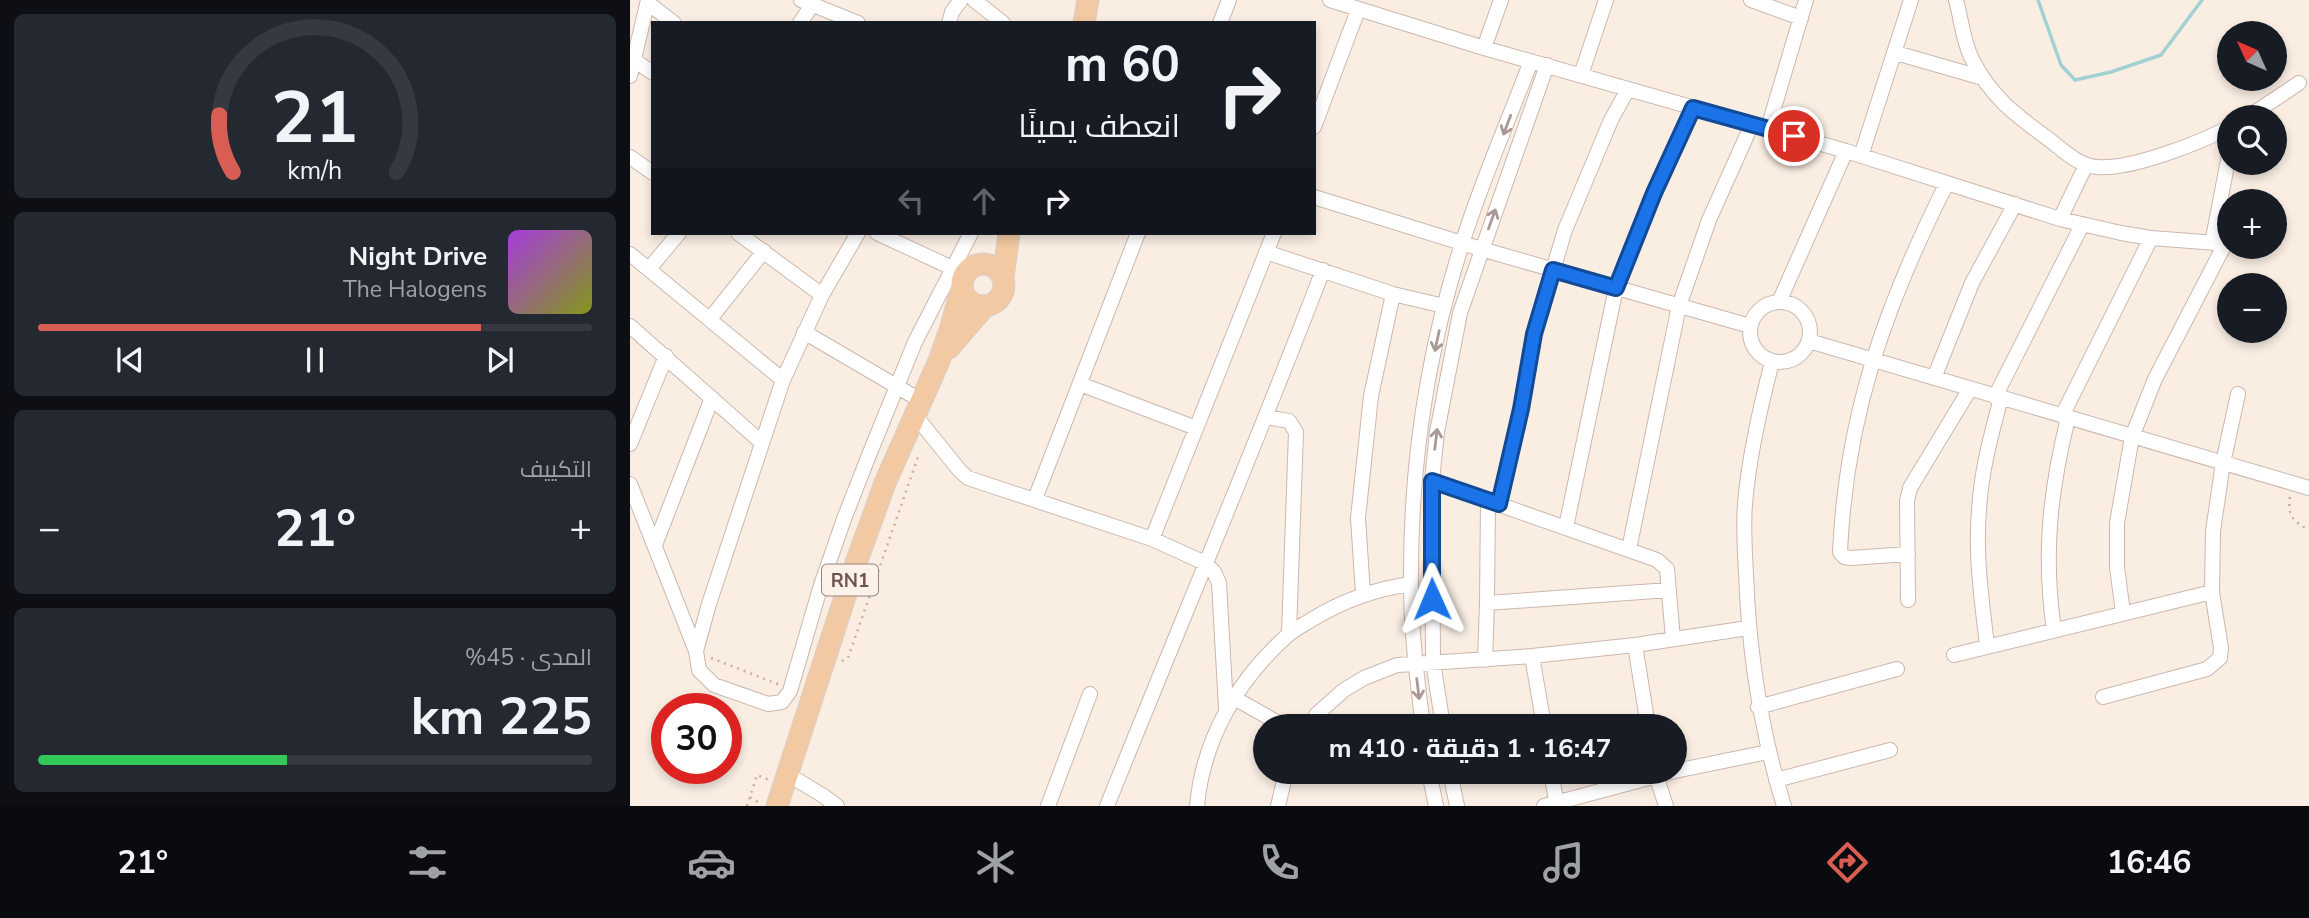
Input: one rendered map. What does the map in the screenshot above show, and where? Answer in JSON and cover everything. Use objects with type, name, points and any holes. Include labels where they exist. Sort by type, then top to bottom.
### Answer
[{"type":"main road","points":[[1084,21],[1088,0]]},
{"type":"main road","name":"RN1","points":[[777,806],[884,483],[939,361],[951,327],[963,274],[1001,235]]},
{"type":"main road","name":"RN1","points":[[939,361],[985,306],[991,305],[1001,296],[1009,235]]},
{"type":"main road","points":[[985,306],[969,301],[963,274],[987,264],[994,267],[1003,278]]},
{"type":"street","points":[[950,21],[952,12],[961,0]]},
{"type":"street","points":[[974,0],[1000,21]]},
{"type":"street","points":[[1221,21],[1229,0]]},
{"type":"street","points":[[1330,0],[1484,48],[1846,151],[2060,219],[2151,238],[2217,244]]},
{"type":"street","points":[[1484,48],[1501,0]]},
{"type":"street","points":[[1581,75],[1606,0]]},
{"type":"street","points":[[1751,0],[1801,18]]},
{"type":"street","points":[[1768,128],[1806,0]]},
{"type":"street","points":[[1861,156],[1911,0]]},
{"type":"street","points":[[1956,0],[1970,55],[1999,101],[2071,157],[2086,165],[2125,165],[2180,149],[2217,133]]},
{"type":"street","points":[[630,76],[648,2],[672,21]]},
{"type":"street","points":[[801,21],[806,2],[853,21]]},
{"type":"street","points":[[1316,122],[1358,10]]},
{"type":"street","points":[[1896,52],[1983,78]]},
{"type":"street","points":[[634,60],[651,72]]},
{"type":"street","points":[[1421,714],[1415,663],[1411,584],[1415,482],[1430,370],[1462,243],[1531,61]]},
{"type":"street","points":[[1441,714],[1433,663],[1432,481],[1445,380],[1460,313],[1547,65]]},
{"type":"street","points":[[2266,105],[2299,83]]},
{"type":"street","points":[[1485,660],[1494,502],[1521,409],[1534,334],[1570,218],[1611,120],[1628,89]]},
{"type":"street","points":[[1566,527],[1616,288],[1654,193],[1693,108]]},
{"type":"street","points":[[1629,550],[1679,306],[1709,220],[1752,124]]},
{"type":"street","points":[[1779,302],[1846,151]]},
{"type":"street","points":[[630,157],[651,172]]},
{"type":"street","points":[[2060,219],[2086,165]]},
{"type":"street","points":[[1908,554],[1847,558],[1840,552],[1843,499],[1851,445],[1872,360],[1906,268],[1947,183]]},
{"type":"street","points":[[1316,198],[1481,249],[1750,326]]},
{"type":"street","points":[[1934,378],[1972,283],[2015,205]]},
{"type":"street","points":[[1987,646],[1978,562],[1979,509],[1998,398],[2082,225]]},
{"type":"street","points":[[649,269],[677,235]]},
{"type":"street","points":[[741,235],[822,295]]},
{"type":"street","points":[[696,652],[709,604],[783,380],[822,295],[857,235]]},
{"type":"street","points":[[881,235],[963,274]]},
{"type":"street","points":[[630,484],[696,652],[699,670],[714,685],[773,705],[782,702],[791,688],[806,631],[844,519],[915,342],[963,274],[971,235]]},
{"type":"street","points":[[1035,499],[1138,235]]},
{"type":"street","points":[[1152,539],[1273,235]]},
{"type":"street","points":[[2054,630],[2048,582],[2048,533],[2065,417],[2151,238]]},
{"type":"street","points":[[710,319],[764,251]]},
{"type":"street","points":[[1266,252],[1393,294],[1444,306]]},
{"type":"street","points":[[630,254],[783,380]]},
{"type":"street","points":[[2123,613],[2117,567],[2117,523],[2132,437],[2155,379],[2217,254]]},
{"type":"street","points":[[1107,806],[1267,416],[1323,270]]},
{"type":"street","points":[[1363,594],[1358,518],[1371,396],[1393,294]]},
{"type":"street","points":[[1779,302],[1798,308],[1810,324],[1809,341],[1804,352],[1781,363],[1764,358],[1752,344],[1750,326],[1760,309],[1779,302]]},
{"type":"street","points":[[630,326],[761,442]]},
{"type":"street","points":[[804,331],[898,385],[917,407],[960,471],[968,478],[1152,539],[1205,563],[1214,572],[1219,583],[1230,703]]},
{"type":"street","points":[[1809,341],[2309,488]]},
{"type":"street","points":[[630,444],[666,356]]},
{"type":"street","points":[[1772,362],[1761,400],[1745,505],[1748,628],[1758,707],[1784,806]]},
{"type":"street","points":[[1080,384],[1196,428]]},
{"type":"street","points":[[1908,600],[1907,501],[1910,488],[1970,389]]},
{"type":"street","points":[[2103,697],[2207,669],[2217,662],[2221,648],[2212,592],[2213,531],[2222,463],[2238,394]]},
{"type":"street","points":[[655,545],[712,398]]},
{"type":"street","points":[[1267,416],[1284,419],[1296,432],[1289,633]]},
{"type":"street","points":[[1432,481],[1651,557],[1664,565],[1670,590],[1673,639]]},
{"type":"street","points":[[1197,806],[1199,787],[1210,747],[1230,703],[1289,633],[1328,610],[1363,594],[1411,584]]},
{"type":"street","points":[[1487,603],[1670,590]]},
{"type":"street","points":[[1954,655],[2212,592]]},
{"type":"street","points":[[1317,714],[1344,690],[1364,678],[1397,665],[1532,656],[1635,645],[1748,628]]},
{"type":"street","points":[[1635,645],[1646,714]]},
{"type":"street","points":[[1532,656],[1542,714]]},
{"type":"street","points":[[1758,707],[1897,668]]},
{"type":"street","points":[[1048,806],[1090,694]]},
{"type":"street","points":[[1230,703],[1255,714]]},
{"type":"street","points":[[1776,780],[1891,750]]},
{"type":"street","points":[[1687,768],[1768,752]]},
{"type":"street","points":[[787,775],[837,806]]},
{"type":"street","points":[[1278,806],[1283,784]]},
{"type":"street","points":[[1431,784],[1436,806]]},
{"type":"street","points":[[1452,784],[1457,806]]},
{"type":"street","points":[[1551,784],[1552,805],[1620,784]]},
{"type":"street","points":[[1659,784],[1666,806]]},
{"type":"path","points":[[842,660],[848,658],[918,457]]},
{"type":"path","points":[[2293,483],[2290,516],[2309,530]]},
{"type":"path","points":[[696,652],[791,688]]},
{"type":"path","points":[[750,797],[764,806]]},
{"type":"waterway","points":[[2038,0],[2061,65],[2075,80],[2111,72],[2161,55],[2202,0]]},
{"type":"route","points":[[1432,599],[1432,481],[1499,504],[1521,409],[1534,334],[1553,270],[1616,288],[1654,193],[1693,108],[1794,136]]}]
